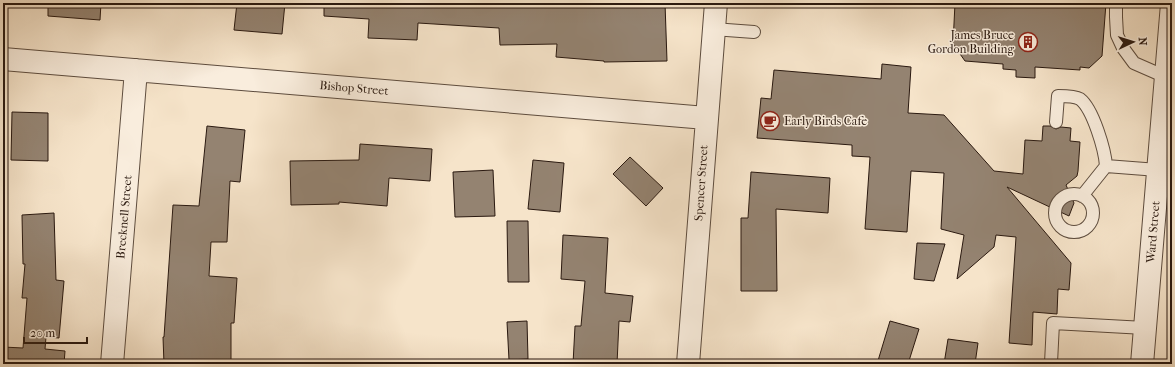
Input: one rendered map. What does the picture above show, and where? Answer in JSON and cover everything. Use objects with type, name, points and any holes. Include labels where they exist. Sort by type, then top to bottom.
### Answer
[{"type":"street","name":"Spencer Street","points":[[688,364],[716,3]]},
{"type":"street","name":"Ward Street","points":[[1142,364],[1172,4]]},
{"type":"street","name":"Bishop Street","points":[[3,59],[706,118]]},
{"type":"street","name":"Brecknell Street","points":[[112,364],[136,70]]},
{"type":"lane","points":[[1116,3],[1117,35],[1123,48],[1134,63],[1166,77]]},
{"type":"lane","points":[[713,29],[754,32]]},
{"type":"lane","points":[[1056,122],[1058,96],[1078,98],[1086,105],[1102,142],[1106,166],[1082,196]]},
{"type":"lane","points":[[1106,166],[1158,170]]},
{"type":"lane","points":[[1051,363],[1053,323],[1145,328]]},
{"type":"building","points":[[48,3],[101,3],[100,20],[48,16]]},
{"type":"building","points":[[237,3],[285,3],[282,34],[234,30]]},
{"type":"building","points":[[324,3],[665,3],[667,61],[604,62],[556,57],[557,44],[500,45],[499,28],[418,23],[417,40],[368,38],[369,19],[324,16]]},
{"type":"building","name":"James Bruce Gordon Building","points":[[955,3],[1106,3],[1102,56],[1089,68],[1080,67],[1080,70],[1035,67],[1035,78],[1016,77],[1016,70],[1003,69],[1003,64],[965,61],[953,44]]},
{"type":"building","points":[[882,64],[911,67],[908,113],[944,115],[994,171],[1023,174],[1025,140],[1042,141],[1043,126],[1050,126],[1056,129],[1061,127],[1071,128],[1070,141],[1080,142],[1077,176],[1066,185],[1074,203],[1069,216],[1007,187],[1071,263],[1069,290],[1058,289],[1057,314],[1033,312],[1032,345],[1009,343],[1016,237],[996,235],[994,247],[957,279],[964,235],[941,229],[944,173],[911,171],[907,232],[865,229],[870,157],[852,156],[852,145],[757,138],[761,98],[771,99],[774,70],[881,79]]},
{"type":"building","points":[[12,112],[48,113],[48,161],[11,160]]},
{"type":"building","points":[[207,126],[245,130],[240,182],[230,181],[227,242],[211,242],[209,276],[237,278],[234,323],[231,323],[231,364],[164,364],[163,337],[173,205],[199,206]]},
{"type":"building","points":[[360,144],[432,149],[430,181],[389,178],[387,206],[339,202],[339,204],[291,205],[290,161],[359,160]]},
{"type":"building","points":[[630,157],[663,188],[646,206],[613,174]]},
{"type":"building","points":[[533,160],[564,163],[560,212],[528,209]]},
{"type":"building","points":[[493,170],[495,216],[455,217],[453,172]]},
{"type":"building","points":[[751,172],[830,178],[828,213],[776,209],[777,291],[741,291],[741,218],[748,218]]},
{"type":"building","points":[[54,213],[56,280],[64,281],[59,338],[46,337],[45,349],[65,351],[64,364],[3,364],[3,347],[23,348],[27,298],[22,298],[25,264],[23,264],[22,215]]},
{"type":"building","points":[[507,221],[528,221],[529,282],[508,282]]},
{"type":"building","points":[[563,235],[608,238],[605,293],[633,296],[630,322],[619,321],[617,364],[573,364],[575,326],[581,326],[585,281],[561,279]]},
{"type":"building","points":[[917,243],[945,244],[934,281],[914,279]]},
{"type":"building","points":[[527,321],[528,359],[509,360],[507,322]]},
{"type":"building","points":[[890,321],[919,329],[908,364],[877,364]]},
{"type":"building","points":[[948,339],[978,343],[975,364],[944,364]]},
{"type":"place","name":"James Bruce Gordon Building","points":[[1028,42]]},
{"type":"place","name":"Early Birds Cafe","points":[[770,121]]}]
